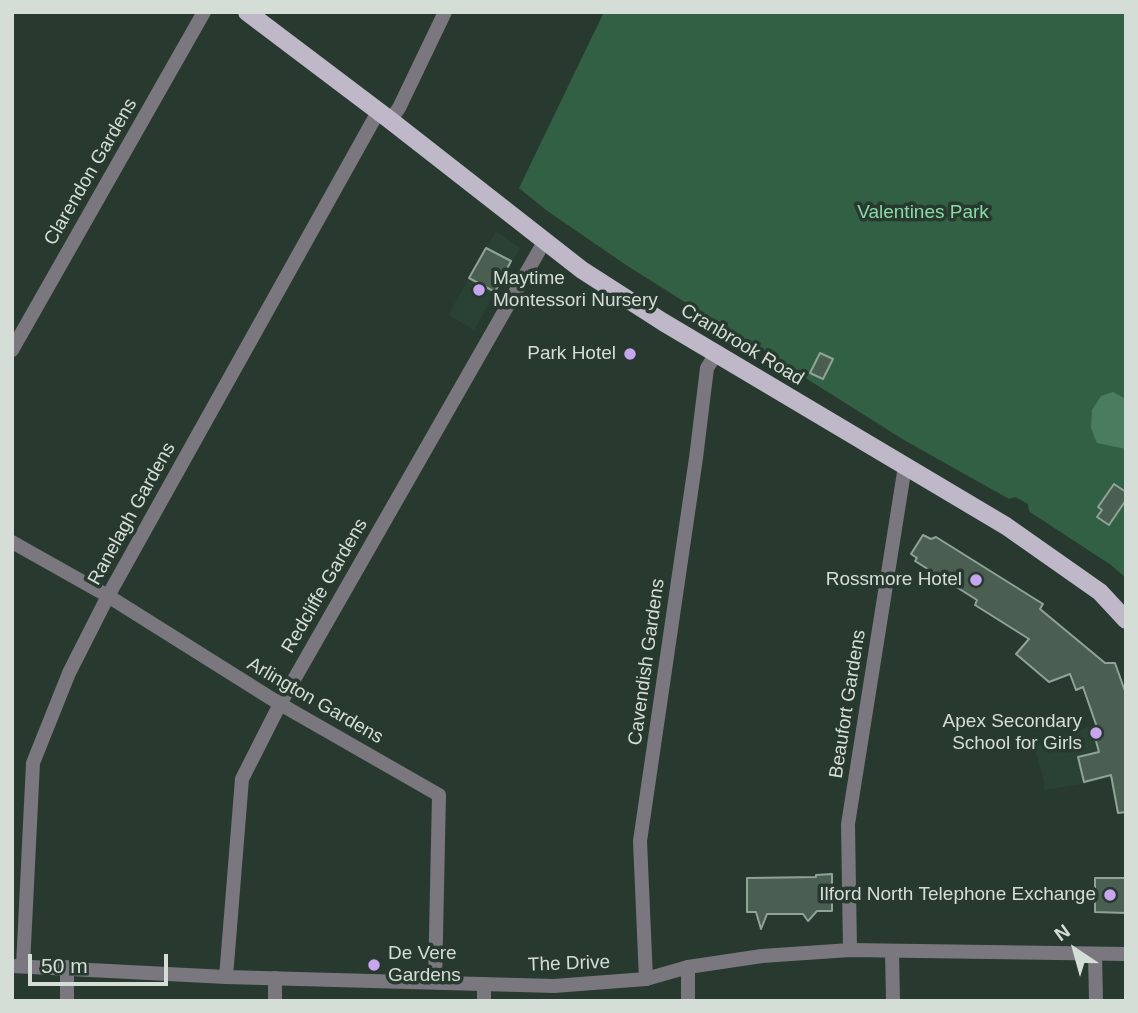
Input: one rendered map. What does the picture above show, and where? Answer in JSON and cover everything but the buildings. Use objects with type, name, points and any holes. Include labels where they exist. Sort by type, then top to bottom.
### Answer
[{"type":"main road","name":"Cranbrook Road","points":[[247,12],[544,242],[637,306],[716,355],[1006,526],[1084,579],[1126,620]]},
{"type":"street","name":"Clarendon Gardens","points":[[12,350],[204,12]]},
{"type":"street","name":"Ranelagh Gardens","points":[[18,966],[33,763],[69,673],[108,596],[384,116],[399,107],[445,12]]},
{"type":"street","name":"Redcliffe Gardens","points":[[226,977],[242,779],[280,704],[544,242]]},
{"type":"street","name":"Cavendish Gardens","points":[[646,979],[640,841],[707,368],[716,355]]},
{"type":"street","name":"Beaufort Gardens","points":[[850,950],[848,824],[905,466]]},
{"type":"street","name":"Arlington Gardens","points":[[12,542],[108,596],[280,704],[439,795],[435,982]]},
{"type":"street","name":"The Drive","points":[[18,966],[226,977],[554,986],[646,979],[688,967],[762,956],[850,950],[1126,954]]},
{"type":"street","points":[[892,951],[893,1001]]},
{"type":"street","points":[[1095,954],[1096,1001]]},
{"type":"street","points":[[67,967],[67,1001]]},
{"type":"street","points":[[688,967],[688,1001]]},
{"type":"street","points":[[275,978],[275,1001]]},
{"type":"street","points":[[484,984],[484,1001]]},
{"type":"shaded area","name":"Maytime Montessori Nursery","points":[[496,231],[520,248],[474,330],[448,315]]},
{"type":"shaded area","points":[[1126,716],[1126,774],[1044,790],[1033,743]]},
{"type":"green space","name":"Valentines Park","points":[[604,12],[1126,12],[1126,578],[1111,565],[1029,511],[1028,504],[1015,497],[1009,499],[904,440],[626,265],[519,188]]},
{"type":"green space","points":[[1113,392],[1126,399],[1126,449],[1097,443],[1091,428],[1092,410],[1101,396]]},
{"type":"place","name":"Maytime Montessori Nursery","points":[[479,290]]},
{"type":"place","name":"Park Hotel","points":[[630,354]]},
{"type":"place","name":"Rossmore Hotel","points":[[976,580]]},
{"type":"place","name":"Apex Secondary School for Girls","points":[[1096,733]]},
{"type":"place","name":"Ilford North Telephone Exchange","points":[[1110,895]]},
{"type":"place","name":"De Vere Gardens","points":[[374,965]]}]
